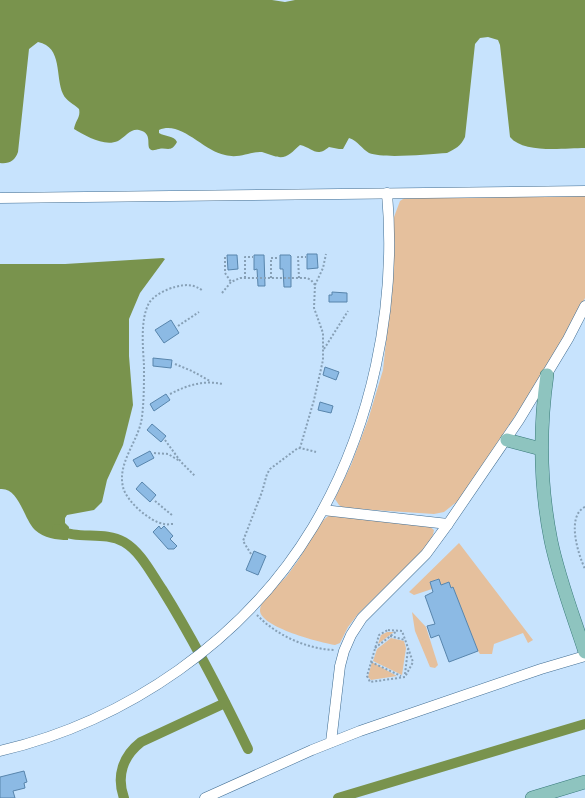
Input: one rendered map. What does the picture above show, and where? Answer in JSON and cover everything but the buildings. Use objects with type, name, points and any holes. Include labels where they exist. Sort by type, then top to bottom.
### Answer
[{"type":"main road","points":[[547,375],[542,421],[541,449],[546,510],[558,567],[585,652]]},
{"type":"main road","points":[[507,440],[541,449]]},
{"type":"main road","points":[[532,798],[585,782]]},
{"type":"street","points":[[0,198],[585,191]]},
{"type":"street","points":[[0,751],[39,741],[96,718],[138,697],[167,678],[211,645],[250,608],[298,550],[322,510],[341,472],[364,411],[378,355],[383,327],[387,284],[389,240],[387,193]]},
{"type":"street","points":[[331,742],[340,666],[344,651],[351,635],[362,618],[426,554],[448,524],[507,440],[547,375],[585,306]]},
{"type":"street","points":[[322,510],[448,524]]},
{"type":"street","points":[[205,798],[331,742],[367,728],[541,669],[585,656]]},
{"type":"path","points":[[300,448],[314,400],[323,360],[324,333],[314,308],[315,285],[323,268],[326,254]]},
{"type":"path","points":[[225,257],[225,273],[231,282]]},
{"type":"path","points":[[245,278],[245,257],[252,257]]},
{"type":"path","points":[[299,278],[298,257],[306,257]]},
{"type":"path","points":[[271,278],[271,258],[279,258]]},
{"type":"path","points":[[222,292],[231,282],[236,279],[245,278],[309,279],[315,285]]},
{"type":"path","points":[[173,524],[163,524],[132,504],[123,486],[122,472],[142,419],[144,386],[144,324],[150,302],[163,292],[183,285],[193,285],[203,291]]},
{"type":"path","points":[[324,350],[348,310]]},
{"type":"path","points":[[178,326],[199,312]]},
{"type":"path","points":[[175,364],[192,371],[211,382]]},
{"type":"path","points":[[170,394],[191,385],[211,382],[223,384]]},
{"type":"path","points":[[165,440],[181,462],[195,476]]},
{"type":"path","points":[[251,554],[243,541],[270,469],[291,452],[300,448],[316,452]]},
{"type":"path","points":[[154,453],[168,454],[181,462]]},
{"type":"path","points":[[155,501],[173,516]]},
{"type":"path","points":[[585,507],[579,511],[575,518],[574,528],[581,560],[585,569]]},
{"type":"path","points":[[250,608],[269,626],[292,639],[317,648],[344,651]]},
{"type":"path","points":[[388,630],[398,631],[402,631],[414,662],[404,677],[370,682],[367,676],[379,635],[388,630]]},
{"type":"path","points":[[375,648],[398,631]]},
{"type":"path","points":[[390,636],[405,640]]},
{"type":"path","points":[[404,677],[408,648]]},
{"type":"path","points":[[371,662],[404,677]]},
{"type":"shaded area","points":[[0,0],[272,0],[285,2],[295,0],[585,0],[585,148],[534,148],[516,142],[510,137],[500,45],[498,40],[488,37],[480,38],[475,44],[465,137],[462,143],[447,153],[396,156],[376,155],[369,153],[349,138],[343,149],[329,147],[321,152],[318,152],[300,145],[288,155],[282,157],[262,152],[240,156],[230,156],[208,148],[184,132],[167,128],[159,130],[159,133],[172,137],[176,140],[177,142],[171,149],[151,150],[149,147],[148,136],[139,130],[133,130],[118,141],[107,143],[101,142],[74,129],[79,114],[79,109],[68,101],[63,94],[55,56],[46,45],[38,42],[29,49],[18,152],[15,158],[11,161],[0,163]]},
{"type":"shaded area","points":[[585,196],[585,298],[571,326],[532,391],[459,500],[444,512],[434,514],[343,508],[339,505],[335,499],[351,465],[368,420],[383,370],[393,275],[394,217],[400,201],[406,197]]},
{"type":"shaded area","points":[[165,259],[140,293],[129,319],[129,356],[133,405],[123,445],[107,480],[102,502],[94,510],[67,515],[65,518],[65,523],[69,527],[68,540],[46,537],[35,530],[31,525],[20,504],[12,493],[0,489],[0,264],[65,264]]},
{"type":"shaded area","points":[[330,515],[429,526],[434,530],[430,541],[421,552],[358,614],[348,627],[340,643],[335,645],[305,638],[280,628],[262,616],[260,610],[264,600],[286,577],[297,562],[316,530],[325,518]]},
{"type":"shaded area","points":[[459,543],[533,640],[528,643],[523,633],[494,644],[492,654],[480,654],[453,588],[451,588],[449,582],[441,585],[438,579],[430,582],[432,589],[414,595],[409,592]]},
{"type":"shaded area","points":[[412,612],[426,627],[438,665],[435,668],[430,667],[415,631]]},
{"type":"shaded area","points":[[387,632],[394,632],[378,644],[381,635]]},
{"type":"shaded area","points":[[391,638],[404,641],[406,648],[402,675],[373,661],[377,649]]},
{"type":"shaded area","points":[[372,662],[397,676],[371,680],[368,677]]},
{"type":"waterway","points":[[57,529],[65,533],[116,538],[136,551],[162,589],[197,648],[248,749]]},
{"type":"waterway","points":[[124,798],[121,782],[123,767],[130,754],[141,742],[225,703]]},
{"type":"waterway","points":[[338,798],[585,724]]}]
